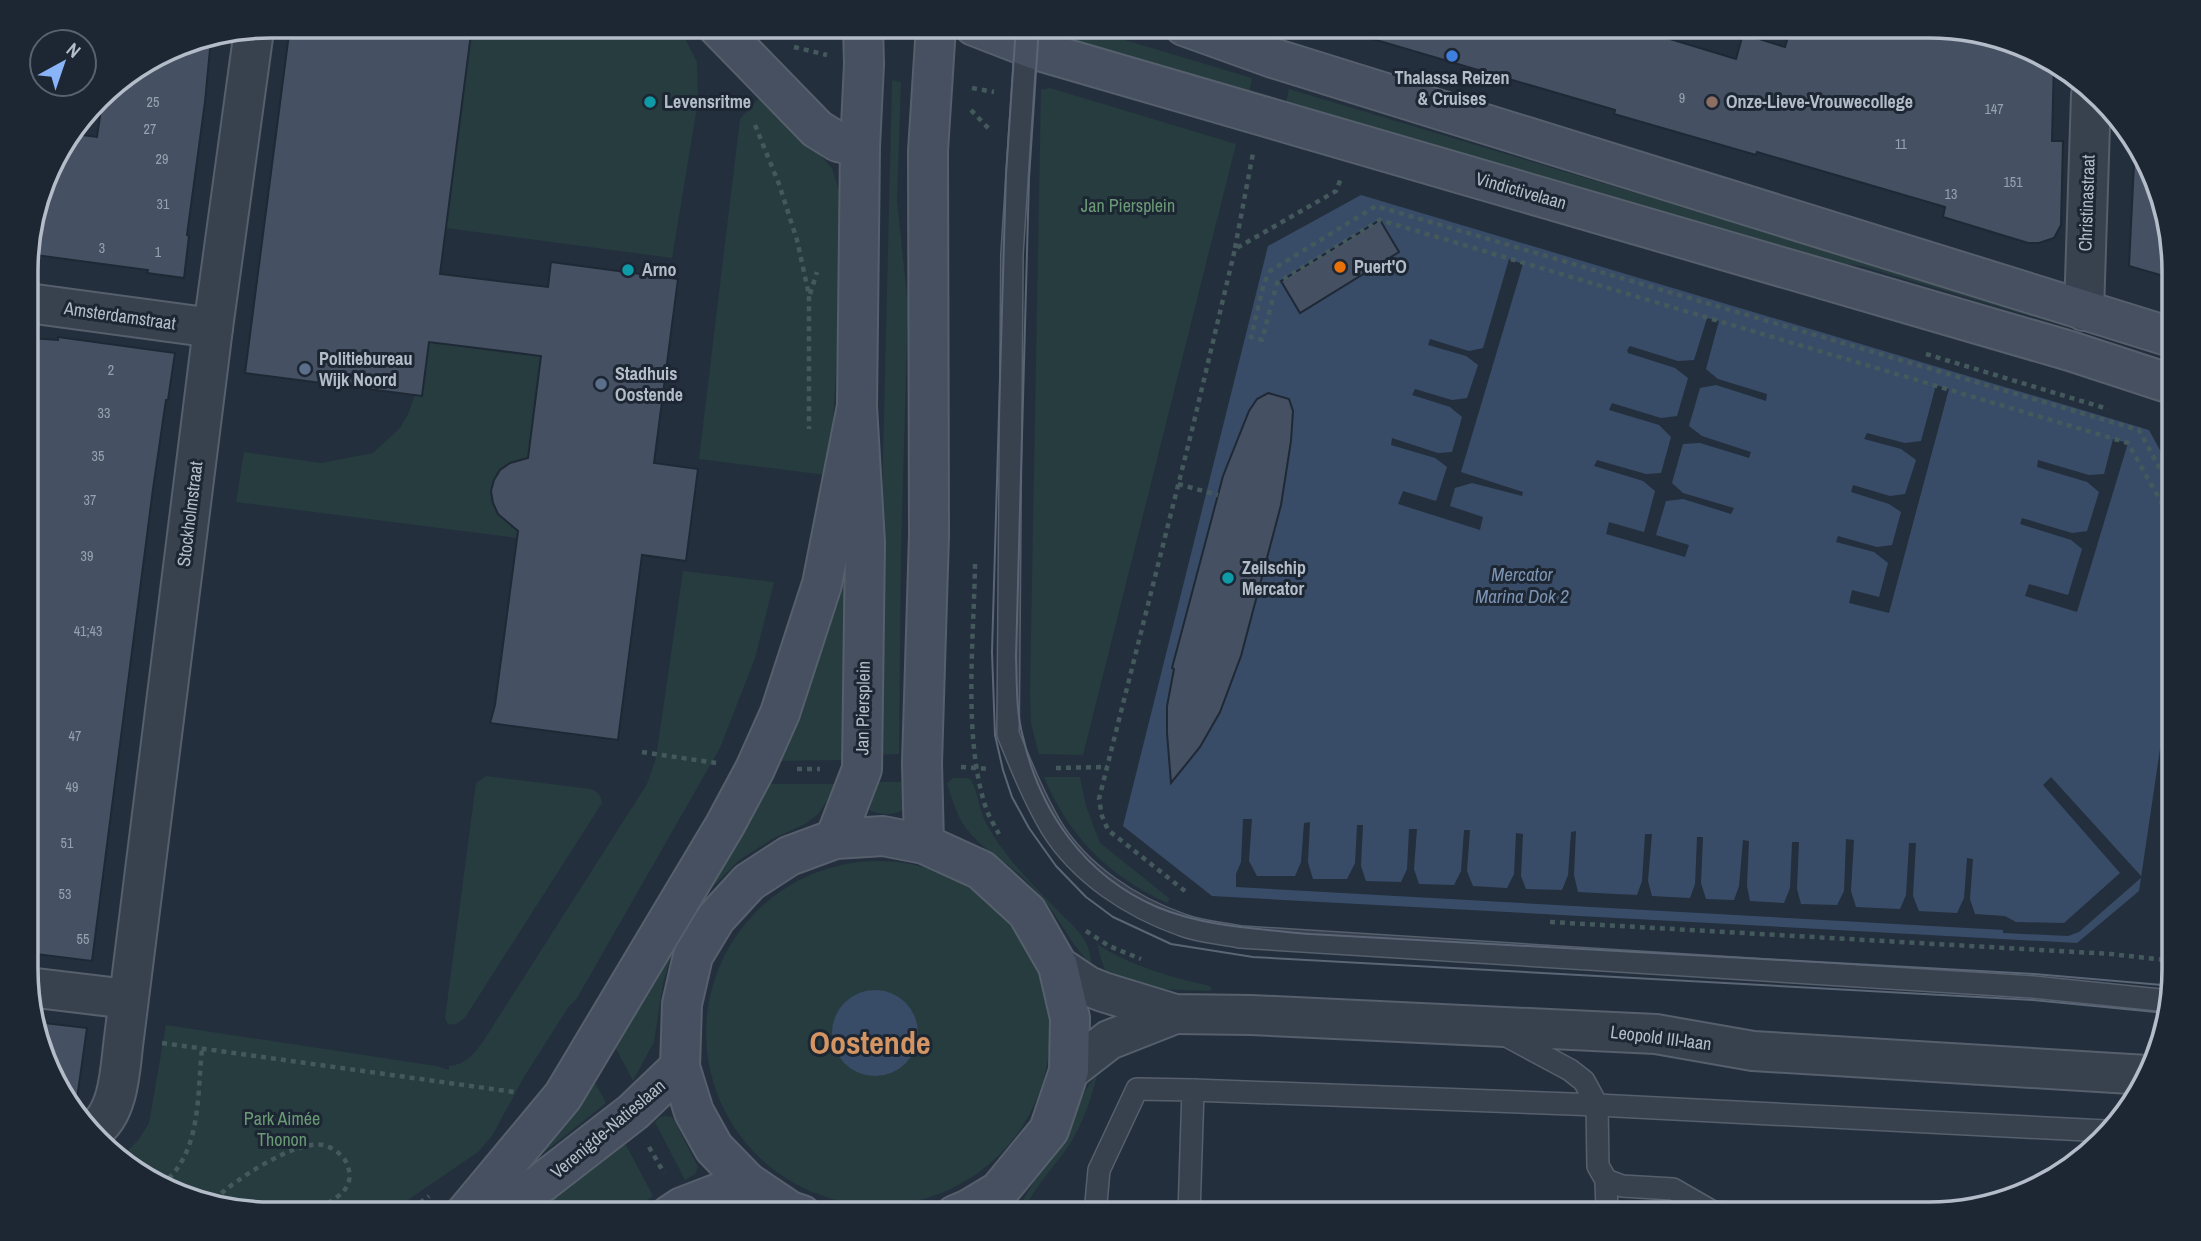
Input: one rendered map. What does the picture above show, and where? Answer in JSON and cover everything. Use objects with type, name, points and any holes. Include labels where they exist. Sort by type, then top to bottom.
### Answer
[{"type":"street","points":[[729,38],[817,129],[838,142],[860,147]]},
{"type":"street","name":"Jan Piersplein","points":[[835,839],[862,769],[865,543],[857,406],[863,38]]},
{"type":"street","points":[[924,844],[922,763],[929,536],[928,150],[935,38]]},
{"type":"street","name":"Vindictivelaan","points":[[1033,38],[2162,381]]},
{"type":"street","points":[[1217,38],[1273,58],[2162,334]]},
{"type":"street","name":"Stockholmstraat","points":[[99,1126],[111,1109],[124,1038],[213,328],[253,39]]},
{"type":"street","name":"Christinastraat","points":[[2084,311],[2091,104]]},
{"type":"street","name":"Amsterdamstraat","points":[[38,304],[213,328]]},
{"type":"street","points":[[2070,351],[2084,311]]},
{"type":"street","points":[[475,1202],[563,1096],[725,825],[755,769],[780,713],[822,584],[857,406]]},
{"type":"street","points":[[777,1202],[747,1182],[714,1148],[694,1112],[680,1067],[682,1004],[692,956],[716,918],[749,882],[789,856],[835,839],[883,836],[924,844],[981,870],[1027,912],[1058,966],[1070,1018],[1069,1071],[1049,1130],[999,1202]]},
{"type":"street","name":"Leopold III-laan","points":[[1058,966],[1088,986],[1175,1014],[1251,1015],[1656,1034],[1753,1051],[2137,1074]]},
{"type":"street","points":[[39,988],[128,999]]},
{"type":"street","name":"Leopold III-laan","points":[[1069,1071],[1109,1040],[1175,1014]]},
{"type":"street","name":"Verenigde-Natieslaan","points":[[517,1202],[633,1112],[680,1067]]},
{"type":"street","points":[[695,1202],[747,1182]]},
{"type":"lane","points":[[1026,38],[1012,254],[1008,734],[1035,797],[1053,830],[1076,858],[1107,886],[1136,906],[1184,926],[1240,937],[2034,987],[2161,999]]},
{"type":"lane","points":[[1489,1026],[1570,1070],[1584,1081],[1597,1105],[1598,1166],[1606,1180],[1607,1202]]},
{"type":"lane","points":[[1096,1202],[1099,1170],[1137,1089],[1597,1105],[2097,1131]]},
{"type":"lane","points":[[1189,1202],[1193,1090]]},
{"type":"lane","points":[[1606,1180],[1622,1186],[1673,1189],[1696,1202]]},
{"type":"path","points":[[754,122],[779,184],[797,240],[809,295],[808,442]]},
{"type":"path","points":[[1189,894],[1108,830],[1099,799],[1235,249],[1255,142]]},
{"type":"path","points":[[1235,249],[1336,191],[1343,171]]},
{"type":"path","points":[[2162,473],[2139,430],[1376,206],[1270,271],[1265,279],[1251,337],[1262,340],[1278,283],[1380,220],[2128,443],[2162,504]]},
{"type":"path","points":[[1914,350],[2114,410]]},
{"type":"path","points":[[1178,484],[1218,495]]},
{"type":"path","points":[[642,752],[717,763]]},
{"type":"path","points":[[1540,922],[2098,953],[2162,960]]},
{"type":"path","points":[[124,1038],[526,1094]]},
{"type":"path","points":[[168,1178],[187,1153],[193,1134],[202,1049]]},
{"type":"path","points":[[218,1196],[239,1179],[261,1166],[288,1154],[322,1145],[335,1150],[344,1159],[348,1170],[345,1189],[331,1202]]},
{"type":"green space","points":[[470,38],[685,38],[697,62],[698,101],[672,258],[446,228]]},
{"type":"green space","points":[[1075,38],[1118,38],[1252,78],[1249,95],[1085,45]]},
{"type":"green space","points":[[892,80],[901,82],[897,200],[908,306],[899,754],[876,755]]},
{"type":"green space","name":"Jan Piersplein","points":[[1050,88],[1236,144],[1083,755],[1039,754],[1031,724],[1041,90]]},
{"type":"green space","points":[[1289,89],[1873,264],[2049,320],[1862,266],[1790,258],[1285,106]]},
{"type":"green space","points":[[763,94],[832,168],[846,215],[832,435],[826,475],[699,459],[740,119]]},
{"type":"green space","points":[[429,342],[541,356],[528,461],[506,465],[496,475],[491,488],[495,509],[503,517],[519,525],[517,538],[236,502],[244,452],[321,463],[373,453],[400,428],[415,395],[422,396]]},
{"type":"green space","points":[[847,555],[842,760],[772,761]]},
{"type":"green space","name":"Park Aimée Thonon","points":[[683,571],[774,582],[755,658],[720,748],[576,1000],[569,1006],[524,1077],[492,1136],[478,1152],[405,1202],[271,1202],[241,1201],[182,1185],[127,1152],[149,1123],[166,1025],[449,1070],[449,1066],[465,1061],[484,1040],[647,784],[656,758]]},
{"type":"green space","points":[[486,776],[591,789],[599,794],[602,803],[466,1016],[458,1023],[448,1024],[445,1018],[476,783]]},
{"type":"green space","points":[[1044,777],[1080,777],[1086,806],[1100,843],[1170,899],[1167,903],[1127,880],[1093,852],[1066,818]]},
{"type":"green space","points":[[953,778],[971,780],[983,816],[993,835],[1022,872],[1079,933],[1089,950],[1091,964],[1036,891],[966,828],[947,783]]},
{"type":"green space","points":[[873,782],[903,782],[906,808],[887,814],[867,808]]},
{"type":"green space","points":[[761,784],[838,784],[818,814],[738,861],[703,897],[675,944],[663,983],[654,1042],[633,1081],[612,1041]]},
{"type":"green space","points":[[878,861],[912,864],[944,874],[974,890],[1000,911],[1030,952],[1047,999],[1047,1067],[1037,1099],[1021,1129],[1000,1155],[974,1176],[944,1192],[912,1202],[844,1202],[812,1192],[782,1176],[756,1155],[735,1129],[719,1099],[709,1067],[706,1033],[709,999],[719,967],[735,937],[756,911],[782,890],[812,874],[844,864]]},
{"type":"green space","points":[[1097,944],[1137,965],[1210,986],[1212,990],[1156,988],[1117,980],[1109,975],[1105,968]]},
{"type":"green space","points":[[1097,1076],[1086,1110],[1071,1142],[1029,1202],[1023,1202],[1066,1136],[1091,1083]]},
{"type":"green space","points":[[592,1077],[606,1103],[542,1154],[539,1152]]},
{"type":"green space","points":[[666,1116],[672,1117],[698,1167],[695,1174],[685,1180],[655,1122]]},
{"type":"green space","points":[[625,1143],[653,1196],[644,1202],[547,1202]]},
{"type":"water","name":"Mercator Marina Dok 2","points":[[1361,195],[2149,430],[2162,454],[2162,749],[2139,891],[2077,943],[1212,896],[1123,826],[1268,246]]},
{"type":"water","points":[[875,990],[899,997],[911,1009],[918,1033],[911,1057],[899,1069],[875,1076],[851,1069],[839,1057],[832,1033],[839,1009],[851,997]]},
{"type":"pier","points":[[1509,259],[1523,264],[1461,472],[1523,492],[1522,496],[1472,483],[1455,488],[1450,506],[1483,517],[1480,530],[1398,504],[1403,491],[1436,501],[1447,467],[1435,458],[1391,445],[1392,438],[1438,453],[1452,452],[1462,417],[1450,407],[1412,395],[1415,389],[1452,400],[1467,398],[1478,365],[1466,356],[1428,345],[1430,339],[1469,351],[1483,348]]},
{"type":"pier","points":[[1707,318],[1719,321],[1706,369],[1718,379],[1767,394],[1766,401],[1716,385],[1700,388],[1689,426],[1702,436],[1751,452],[1749,458],[1700,443],[1683,444],[1672,483],[1683,493],[1734,508],[1731,514],[1683,499],[1666,501],[1656,535],[1689,545],[1685,557],[1606,534],[1609,522],[1644,532],[1655,491],[1643,481],[1594,466],[1597,460],[1646,474],[1661,473],[1671,437],[1659,425],[1609,410],[1612,403],[1661,418],[1677,416],[1688,378],[1675,368],[1628,353],[1627,350],[1630,346],[1678,361],[1694,360]]},
{"type":"pier","points":[[1936,385],[1949,389],[1889,613],[1849,603],[1852,590],[1879,597],[1888,563],[1874,552],[1836,542],[1838,536],[1877,547],[1892,545],[1901,512],[1889,504],[1851,492],[1853,485],[1890,496],[1905,494],[1916,460],[1901,449],[1864,439],[1867,433],[1905,443],[1921,441]]},
{"type":"pier","points":[[2113,439],[2128,443],[2077,612],[2025,596],[2029,584],[2068,595],[2082,549],[2071,540],[2020,524],[2022,518],[2072,533],[2087,531],[2099,492],[2087,482],[2037,467],[2038,460],[2089,475],[2104,474]]},
{"type":"pier","points":[[2051,777],[2142,877],[2079,932],[2068,936],[2003,933],[2003,930],[1236,887],[1236,874],[1241,862],[1243,819],[1252,819],[1249,861],[1257,876],[1295,876],[1301,862],[1304,823],[1310,822],[1308,862],[1313,879],[1347,879],[1355,863],[1357,825],[1363,825],[1361,866],[1366,881],[1401,882],[1407,869],[1409,829],[1417,829],[1414,869],[1419,884],[1454,885],[1461,871],[1464,830],[1470,830],[1467,871],[1473,886],[1507,888],[1514,874],[1516,833],[1523,834],[1521,876],[1526,889],[1562,890],[1568,875],[1571,832],[1576,831],[1574,875],[1578,892],[1637,895],[1642,881],[1645,834],[1652,834],[1648,881],[1652,896],[1690,898],[1695,884],[1697,837],[1703,837],[1701,883],[1706,899],[1734,900],[1739,886],[1743,840],[1749,841],[1747,886],[1750,901],[1784,903],[1790,888],[1792,842],[1799,842],[1797,889],[1801,904],[1837,905],[1844,891],[1846,839],[1854,840],[1851,891],[1856,907],[1900,909],[1906,895],[1909,843],[1916,843],[1913,896],[1919,911],[1957,913],[1964,898],[1967,858],[1973,859],[1970,899],[1975,914],[2005,916],[2016,922],[2064,923],[2120,873],[2043,785]]},
{"type":"building","name":"Stadhuis Oostende","points":[[288,38],[470,38],[440,274],[548,287],[551,262],[678,279],[654,463],[698,469],[686,561],[642,555],[618,740],[490,723],[495,705],[518,531],[498,514],[491,491],[500,470],[510,463],[528,458],[541,356],[429,342],[422,396],[245,373]]},
{"type":"building","points":[[1369,38],[1667,38],[1736,59],[1742,38],[1756,38],[1785,47],[1788,38],[1930,38],[1990,46],[2019,56],[2054,75],[2052,141],[2063,141],[2061,225],[2054,238],[2028,243],[1943,217],[1945,207],[1614,114],[1615,110]]},
{"type":"building","points":[[210,46],[184,278],[147,273],[148,270],[39,255],[46,211],[56,182],[83,135],[97,137],[100,114],[118,96],[155,70]]},
{"type":"building","points":[[2134,161],[2155,211],[2161,241],[2162,276],[2129,266]]},
{"type":"building","name":"Puert'O","points":[[1380,220],[1399,252],[1300,313],[1281,281]]},
{"type":"building","points":[[58,337],[175,353],[153,489],[92,961],[38,954],[38,339],[58,340]]},
{"type":"building","name":"Zeilschip Mercator","points":[[1268,393],[1289,399],[1293,411],[1281,505],[1241,656],[1220,712],[1200,747],[1171,783],[1167,706],[1174,669],[1172,668],[1223,476],[1249,411],[1257,399]]},
{"type":"building","points":[[45,1023],[87,1028],[77,1098],[56,1059]]},
{"type":"tram line","points":[[1015,38],[1006,174],[992,652],[995,735],[1012,797],[1029,828],[1056,866],[1086,897],[1113,917],[1171,944],[1253,957],[2033,1000],[2159,1012]]},
{"type":"tram line","points":[[1038,38],[1029,178],[1016,657],[1018,708],[1031,765],[1054,816],[1087,859],[1108,878],[1131,894],[1175,914],[1252,929],[2034,974],[2162,985]]},
{"type":"place","name":"Thalassa Reizen & Cruises","points":[[1452,56]]},
{"type":"place","name":"Levensritme","points":[[650,102]]},
{"type":"place","name":"Onze-Lieve-Vrouwecollege","points":[[1712,102]]},
{"type":"place","name":"Puert'O","points":[[1340,267]]},
{"type":"place","name":"Arno","points":[[628,270]]},
{"type":"place","name":"Politiebureau Wijk Noord","points":[[305,369]]},
{"type":"place","name":"Stadhuis Oostende","points":[[601,384]]},
{"type":"place","name":"Zeilschip Mercator","points":[[1228,578]]},
{"type":"district","name":"Oostende","points":[[870,1043]]}]
